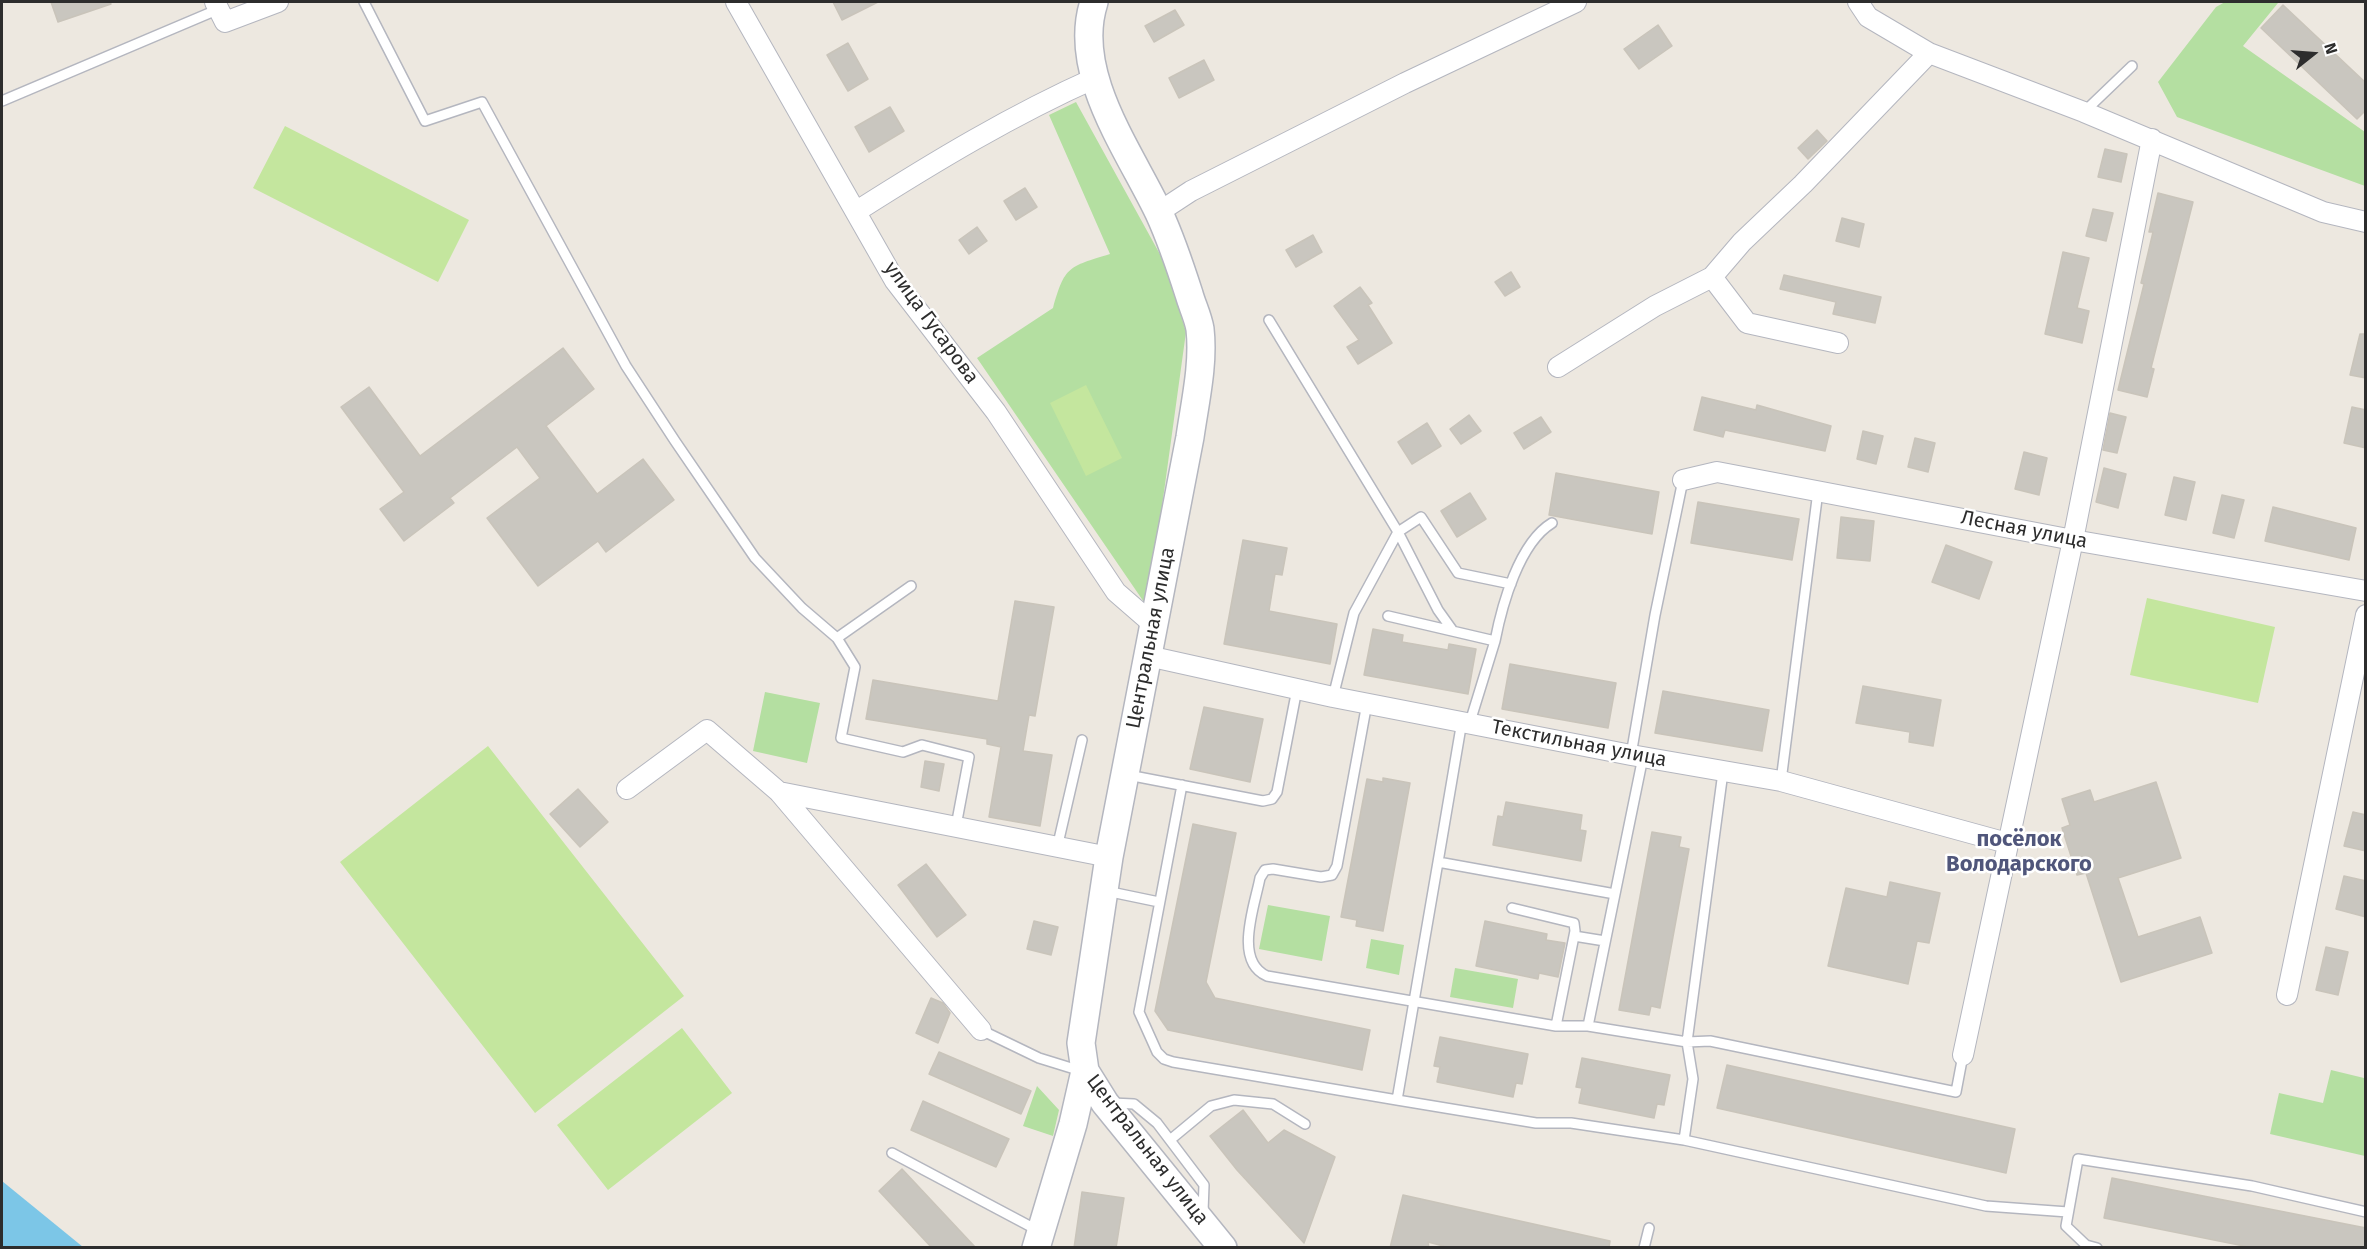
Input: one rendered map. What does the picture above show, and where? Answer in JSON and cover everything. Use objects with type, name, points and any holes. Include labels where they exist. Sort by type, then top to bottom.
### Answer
[{"type":"main road","name":"Центральная улица","points":[[1094,2],[1090,15],[1088,46],[1095,78],[1116,131],[1159,212],[1176,252],[1200,328],[1199,371],[1190,437],[1109,857],[1081,1043],[1085,1071],[1105,1103],[1222,1248]]},
{"type":"main road","points":[[1038,1240],[1073,1124],[1085,1071]]},
{"type":"street","points":[[217,5],[225,22],[278,2]]},
{"type":"street","name":"улица Гусарова","points":[[736,2],[857,210],[895,281],[996,412],[1116,592],[1154,625]]},
{"type":"street","points":[[1159,212],[1191,191],[1341,115],[1576,2]]},
{"type":"street","points":[[1858,2],[1868,17],[1929,53],[2152,139],[2323,212],[2366,222]]},
{"type":"street","points":[[1558,367],[1655,306],[1712,277],[1742,242],[1803,184],[1929,53]]},
{"type":"street","points":[[857,210],[955,149],[1053,96],[1095,78]]},
{"type":"street","points":[[1963,1055],[2073,540],[2152,139]]},
{"type":"street","points":[[1712,277],[1747,323],[1839,343]]},
{"type":"street","name":"Лесная улица","points":[[1683,480],[1717,472],[2073,540],[2366,591]]},
{"type":"street","points":[[2287,995],[2366,615]]},
{"type":"street","name":"Текстильная улица","points":[[1148,656],[1334,697],[1782,782],[2007,843]]},
{"type":"street","points":[[627,789],[707,730],[779,792],[981,1030]]},
{"type":"street","points":[[779,792],[1109,857]]},
{"type":"lane","points":[[364,2],[425,121],[482,102],[626,366],[675,441],[755,558],[802,608],[837,638],[855,668],[841,738],[903,752],[922,745],[969,757],[956,826]]},
{"type":"lane","points":[[2,101],[217,5]]},
{"type":"lane","points":[[2084,112],[2132,66]]},
{"type":"lane","points":[[1269,320],[1398,532],[1438,610],[1453,631]]},
{"type":"lane","points":[[1588,1026],[1615,894],[1637,756],[1655,615],[1683,480]]},
{"type":"lane","points":[[1782,782],[1818,491]]},
{"type":"lane","points":[[1334,697],[1354,613],[1398,532],[1421,517],[1458,573],[1511,584]]},
{"type":"lane","points":[[1397,1100],[1438,862],[1466,722],[1495,641],[1502,603],[1540,530],[1552,523]]},
{"type":"lane","points":[[837,638],[912,586]]},
{"type":"lane","points":[[1388,616],[1495,641]]},
{"type":"lane","points":[[1125,774],[1263,801],[1272,800],[1277,792],[1297,689]]},
{"type":"lane","points":[[1367,703],[1337,866],[1332,875],[1321,877],[1273,869],[1265,870],[1260,878],[1250,932],[1250,956],[1259,973],[1556,1026],[1588,1026],[1687,1042],[1710,1041],[1956,1092],[1963,1055]]},
{"type":"lane","points":[[1057,848],[1082,740]]},
{"type":"lane","points":[[1684,1140],[1693,1078],[1687,1042],[1723,772]]},
{"type":"lane","points":[[1182,785],[1139,1012],[1157,1052],[1164,1059],[1536,1123],[1571,1123],[1684,1140],[1986,1206],[2068,1212]]},
{"type":"lane","points":[[1438,862],[1615,894]]},
{"type":"lane","points":[[1104,891],[1160,902]]},
{"type":"lane","points":[[1512,908],[1568,919],[1574,923],[1574,936],[1556,1026]]},
{"type":"lane","points":[[1574,936],[1605,941]]},
{"type":"lane","points":[[981,1030],[1039,1058],[1067,1068],[1085,1071]]},
{"type":"lane","points":[[1170,1140],[1211,1106],[1234,1100],[1273,1104],[1305,1124]]},
{"type":"lane","points":[[1105,1103],[1134,1104],[1157,1123],[1204,1185],[1202,1221]]},
{"type":"lane","points":[[892,1153],[1038,1240]]},
{"type":"lane","points":[[2097,1248],[2086,1245],[2066,1226],[2078,1159],[2252,1186],[2366,1212]]},
{"type":"lane","points":[[1644,1248],[1649,1228]]},
{"type":"green space","points":[[2225,2],[2278,3],[2243,46],[2365,132],[2365,186],[2177,117],[2158,82],[2216,7]]},
{"type":"green space","points":[[1076,102],[1167,267],[1186,332],[1148,608],[977,358],[1053,308],[1061,284],[1070,270],[1085,262],[1110,254],[1049,115]]},
{"type":"green space","points":[[285,126],[469,220],[438,282],[253,188]]},
{"type":"green space","points":[[1086,385],[1122,458],[1086,476],[1050,403]]},
{"type":"green space","points":[[2147,598],[2275,627],[2258,703],[2130,675]]},
{"type":"green space","points":[[765,692],[820,703],[807,763],[753,751]]},
{"type":"green space","points":[[488,746],[684,996],[535,1113],[340,862]]},
{"type":"green space","points":[[1268,905],[1330,916],[1322,961],[1259,949]]},
{"type":"green space","points":[[1371,939],[1404,945],[1399,975],[1366,968]]},
{"type":"green space","points":[[1455,968],[1518,979],[1513,1008],[1450,997]]},
{"type":"green space","points":[[682,1028],[732,1093],[608,1190],[557,1125]]},
{"type":"green space","points":[[2331,1070],[2364,1078],[2365,1073],[2365,1156],[2270,1134],[2279,1093],[2323,1103]]},
{"type":"green space","points":[[1037,1086],[1059,1110],[1053,1136],[1023,1126]]},
{"type":"water","points":[[2,1181],[83,1247],[2,1247]]},
{"type":"building","points":[[51,2],[110,2],[111,4],[58,22]]},
{"type":"building","points":[[833,2],[878,2],[842,20]]},
{"type":"building","points":[[2283,5],[2366,83],[2366,110],[2357,119],[2261,28]]},
{"type":"building","points":[[1175,10],[1184,25],[1154,42],[1145,26]]},
{"type":"building","points":[[1658,25],[1672,46],[1639,69],[1624,49]]},
{"type":"building","points":[[848,43],[868,79],[848,91],[827,55]]},
{"type":"building","points":[[1204,60],[1214,80],[1179,98],[1169,78]]},
{"type":"building","points":[[890,107],[904,131],[869,152],[855,127]]},
{"type":"building","points":[[1817,130],[1827,141],[1808,159],[1798,148]]},
{"type":"building","points":[[2105,149],[2127,154],[2121,182],[2098,177]]},
{"type":"building","points":[[1025,188],[1037,207],[1016,220],[1004,201]]},
{"type":"building","points":[[2158,193],[2193,202],[2151,368],[2154,369],[2147,397],[2118,390],[2144,284],[2141,283],[2153,232],[2149,232]]},
{"type":"building","points":[[2093,209],[2113,213],[2106,241],[2086,236]]},
{"type":"building","points":[[1842,218],[1864,224],[1859,247],[1836,241]]},
{"type":"building","points":[[977,227],[987,241],[969,254],[959,240]]},
{"type":"building","points":[[1313,235],[1322,252],[1296,267],[1286,250]]},
{"type":"building","points":[[2063,252],[2089,258],[2077,308],[2089,311],[2082,343],[2045,334]]},
{"type":"building","points":[[1511,272],[1520,287],[1505,296],[1495,282]]},
{"type":"building","points":[[1784,275],[1881,297],[1875,323],[1833,314],[1836,302],[1780,289]]},
{"type":"building","points":[[1360,287],[1372,303],[1368,305],[1392,343],[1358,364],[1347,347],[1359,340],[1334,306]]},
{"type":"building","points":[[2360,334],[2366,334],[2366,378],[2350,375]]},
{"type":"building","points":[[563,348],[594,389],[546,426],[597,494],[643,459],[674,500],[606,552],[598,541],[538,586],[487,518],[540,478],[517,447],[450,498],[454,503],[404,541],[380,509],[404,492],[341,407],[369,387],[420,456]]},
{"type":"building","points":[[1702,397],[1756,410],[1757,405],[1831,426],[1825,451],[1725,430],[1723,437],[1694,430]]},
{"type":"building","points":[[2352,407],[2366,410],[2366,448],[2344,443]]},
{"type":"building","points":[[2110,413],[2126,417],[2117,453],[2103,450]]},
{"type":"building","points":[[1469,415],[1481,431],[1461,444],[1450,429]]},
{"type":"building","points":[[1541,417],[1551,432],[1524,449],[1514,433]]},
{"type":"building","points":[[1427,423],[1441,446],[1412,464],[1398,442]]},
{"type":"building","points":[[1863,431],[1883,436],[1876,464],[1857,459]]},
{"type":"building","points":[[1915,438],[1935,443],[1928,472],[1908,467]]},
{"type":"building","points":[[2024,452],[2047,458],[2039,495],[2015,489]]},
{"type":"building","points":[[2104,468],[2126,474],[2118,508],[2096,502]]},
{"type":"building","points":[[1556,473],[1659,492],[1652,534],[1549,515]]},
{"type":"building","points":[[2174,477],[2195,482],[2186,520],[2165,515]]},
{"type":"building","points":[[1470,493],[1486,519],[1457,537],[1441,511]]},
{"type":"building","points":[[2222,495],[2244,500],[2234,538],[2213,533]]},
{"type":"building","points":[[1698,502],[1799,519],[1792,560],[1691,543]]},
{"type":"building","points":[[2273,507],[2356,528],[2349,560],[2265,541]]},
{"type":"building","points":[[1841,517],[1874,521],[1870,561],[1837,558]]},
{"type":"building","points":[[1243,540],[1287,548],[1282,575],[1275,574],[1269,611],[1337,624],[1330,664],[1224,644]]},
{"type":"building","points":[[1946,545],[1992,562],[1979,599],[1932,582]]},
{"type":"building","points":[[1015,601],[1054,607],[1035,716],[1029,715],[1023,751],[1052,755],[1040,826],[989,817],[1001,747],[987,744],[987,739],[866,719],[873,680],[998,701]]},
{"type":"building","points":[[1373,629],[1403,635],[1402,642],[1448,650],[1449,644],[1476,649],[1468,694],[1364,675]]},
{"type":"building","points":[[1510,664],[1616,683],[1608,728],[1502,709]]},
{"type":"building","points":[[1863,686],[1941,700],[1933,746],[1909,742],[1910,732],[1856,723]]},
{"type":"building","points":[[1663,691],[1769,710],[1762,751],[1655,733]]},
{"type":"building","points":[[1204,707],[1263,719],[1250,782],[1190,769]]},
{"type":"building","points":[[925,761],[944,764],[939,791],[921,787]]},
{"type":"building","points":[[1383,778],[1410,783],[1383,931],[1356,926],[1357,920],[1341,917],[1367,779],[1383,782]]},
{"type":"building","points":[[2156,782],[2181,858],[2118,878],[2138,937],[2200,917],[2212,953],[2121,982],[2086,873],[2077,875],[2062,828],[2070,825],[2062,799],[2090,790],[2094,802]]},
{"type":"building","points":[[578,789],[608,822],[580,847],[550,814]]},
{"type":"building","points":[[1506,802],[1582,815],[1580,830],[1586,831],[1581,861],[1493,845],[1498,816],[1503,817]]},
{"type":"building","points":[[2353,812],[2366,815],[2366,851],[2344,846]]},
{"type":"building","points":[[1193,824],[1236,833],[1206,982],[1215,998],[1370,1030],[1362,1070],[1168,1030],[1155,1011]]},
{"type":"building","points":[[1652,832],[1681,837],[1679,847],[1689,849],[1660,1008],[1651,1006],[1649,1015],[1619,1010]]},
{"type":"building","points":[[926,864],[966,915],[937,937],[898,885]]},
{"type":"building","points":[[2344,876],[2366,881],[2366,917],[2336,909]]},
{"type":"building","points":[[1890,882],[1940,893],[1929,943],[1917,941],[1908,984],[1828,966],[1846,888],[1887,897]]},
{"type":"building","points":[[1034,921],[1058,927],[1051,955],[1027,949]]},
{"type":"building","points":[[1485,921],[1547,934],[1546,940],[1565,943],[1558,977],[1539,973],[1538,979],[1476,966]]},
{"type":"building","points":[[2326,947],[2348,952],[2338,995],[2316,990]]},
{"type":"building","points":[[931,998],[943,1003],[950,1013],[938,1043],[916,1033]]},
{"type":"building","points":[[1440,1037],[1528,1054],[1522,1084],[1516,1083],[1513,1097],[1437,1082],[1440,1067],[1434,1066]]},
{"type":"building","points":[[939,1052],[1031,1091],[1021,1114],[929,1074]]},
{"type":"building","points":[[1582,1058],[1670,1075],[1664,1105],[1657,1104],[1654,1118],[1579,1103],[1582,1088],[1576,1087]]},
{"type":"building","points":[[1727,1065],[2015,1129],[2006,1173],[1717,1108]]},
{"type":"building","points":[[923,1101],[1009,1139],[996,1167],[911,1130]]},
{"type":"building","points":[[1243,1110],[1268,1143],[1284,1130],[1335,1157],[1304,1243],[1237,1170],[1210,1136]]},
{"type":"building","points":[[902,1169],[976,1248],[932,1248],[879,1191]]},
{"type":"building","points":[[2112,1178],[2366,1228],[2366,1248],[2254,1248],[2104,1218]]},
{"type":"building","points":[[1082,1192],[1124,1198],[1116,1248],[1074,1248]]},
{"type":"building","points":[[1403,1195],[1610,1241],[1609,1248],[1451,1248],[1428,1242],[1429,1248],[1390,1248]]},
{"type":"district","name":"посёлок Володарского","points":[[2019,852]]}]
